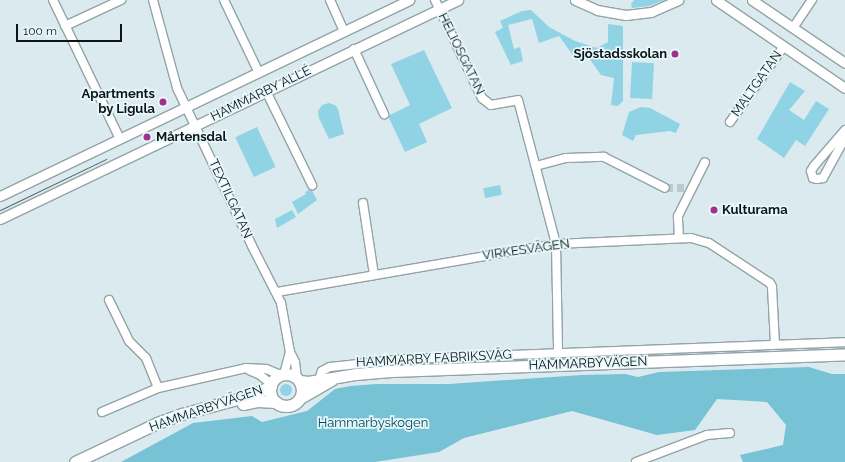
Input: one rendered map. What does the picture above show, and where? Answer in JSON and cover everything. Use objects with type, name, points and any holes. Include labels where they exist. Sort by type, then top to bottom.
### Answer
[{"type":"main road","name":"HAMMARBYVÄGEN","points":[[76,462],[157,423],[182,414],[255,394],[271,385],[282,374],[293,375],[299,380],[319,380],[356,374],[391,371],[845,354]]},
{"type":"main road","name":"HAMMARBYVÄGEN","points":[[92,462],[135,438],[184,419],[256,401],[276,402],[289,406],[331,379]]},
{"type":"main road","points":[[299,380],[302,390],[300,398]]},
{"type":"main road","name":"HAMMARBYVÄGEN","points":[[271,385],[271,395],[276,402]]},
{"type":"street","points":[[53,0],[120,139]]},
{"type":"street","points":[[65,26],[121,0]]},
{"type":"street","name":"TEXTILGATAN","points":[[153,0],[178,88],[252,246],[277,292],[281,303],[290,352],[295,362],[299,380]]},
{"type":"street","points":[[224,0],[259,73]]},
{"type":"street","points":[[330,0],[344,31]]},
{"type":"street","name":"HAMMARBY ALLÉ","points":[[0,196],[409,0]]},
{"type":"street","name":"HAMMARBY ALLÉ","points":[[0,219],[354,50],[437,4],[458,0]]},
{"type":"street","points":[[575,0],[597,10],[626,15],[651,12],[678,0]]},
{"type":"street","points":[[716,0],[845,88]]},
{"type":"street","points":[[752,0],[845,63]]},
{"type":"street","points":[[793,28],[812,0]]},
{"type":"street","name":"HELIOSGATAN","points":[[437,4],[482,98],[491,105],[518,100],[556,244],[558,352]]},
{"type":"street","name":"MALTGATAN","points":[[730,122],[784,46]]},
{"type":"street","points":[[354,50],[384,114]]},
{"type":"street","points":[[266,91],[312,185]]},
{"type":"street","points":[[845,130],[814,166],[811,171],[813,178],[817,180],[823,178],[845,138]]},
{"type":"street","points":[[536,166],[566,158],[604,157],[665,188]]},
{"type":"street","points":[[679,238],[678,216],[687,190],[705,162]]},
{"type":"street","points":[[363,203],[374,275]]},
{"type":"street","name":"VIRKESVÄGEN","points":[[277,292],[556,244],[691,238],[709,243],[770,283],[772,287],[775,344]]},
{"type":"street","points":[[109,300],[129,341],[146,358],[158,388]]},
{"type":"street","name":"HAMMARBY FABRIKSVÄG","points":[[319,380],[322,371],[330,367],[363,363],[474,355],[845,342]]},
{"type":"street","name":"TEXTILGATAN","points":[[282,374],[290,352]]},
{"type":"street","points":[[246,368],[260,375],[271,385]]},
{"type":"street","points":[[102,412],[158,388],[246,368],[266,369],[282,374]]},
{"type":"street","points":[[636,462],[707,435],[730,433]]},
{"type":"shaded area","points":[[634,0],[665,0],[649,6],[632,8],[631,4]]},
{"type":"shaded area","points":[[531,10],[549,27],[575,41],[597,48],[608,42],[608,24],[623,26],[623,101],[618,106],[611,105],[614,78],[601,75],[586,54],[577,61],[559,36],[539,43],[532,19],[508,25],[514,49],[520,47],[523,61],[511,65],[495,32],[503,28],[500,21],[522,11]]},
{"type":"shaded area","points":[[424,50],[452,108],[419,124],[427,142],[405,152],[388,116],[410,105],[391,64]]},
{"type":"shaded area","points":[[632,62],[654,63],[652,99],[630,98]]},
{"type":"shaded area","points":[[790,82],[805,91],[789,110],[804,120],[816,101],[829,109],[805,146],[796,140],[784,158],[757,139]]},
{"type":"shaded area","points":[[329,103],[335,105],[338,109],[344,134],[329,139],[319,118],[318,111],[322,105]]},
{"type":"shaded area","points":[[641,107],[650,108],[680,124],[676,133],[670,131],[636,135],[633,141],[622,135],[629,112]]},
{"type":"shaded area","points":[[257,127],[276,167],[254,177],[235,137]]},
{"type":"shaded area","points":[[500,185],[502,195],[485,198],[483,188]]},
{"type":"shaded area","points":[[311,189],[317,200],[298,214],[292,202],[306,194],[305,192]]},
{"type":"shaded area","points":[[292,210],[296,217],[277,228],[275,219]]},
{"type":"shaded area","points":[[284,384],[288,384],[292,390],[288,396],[284,396],[280,392],[280,388]]},
{"type":"green space","name":"Hammarbyskogen","points":[[809,367],[832,374],[845,374],[845,462],[743,462],[740,455],[783,445],[786,425],[767,402],[717,399],[695,430],[657,435],[572,411],[464,438],[439,452],[375,462],[121,462],[193,423],[252,416],[262,422],[307,411],[335,389],[350,386],[377,384],[449,384],[582,375],[625,374],[638,377],[659,372]]},
{"type":"tunnel","points":[[665,188],[684,188]]},
{"type":"tram line","points":[[0,210],[106,159]]},
{"type":"place","name":"Sjöstadsskolan","points":[[675,54]]},
{"type":"place","name":"Apartments by Ligula","points":[[163,102]]},
{"type":"place","name":"Mårtensdal","points":[[147,137]]},
{"type":"place","name":"Kulturama","points":[[714,210]]}]
